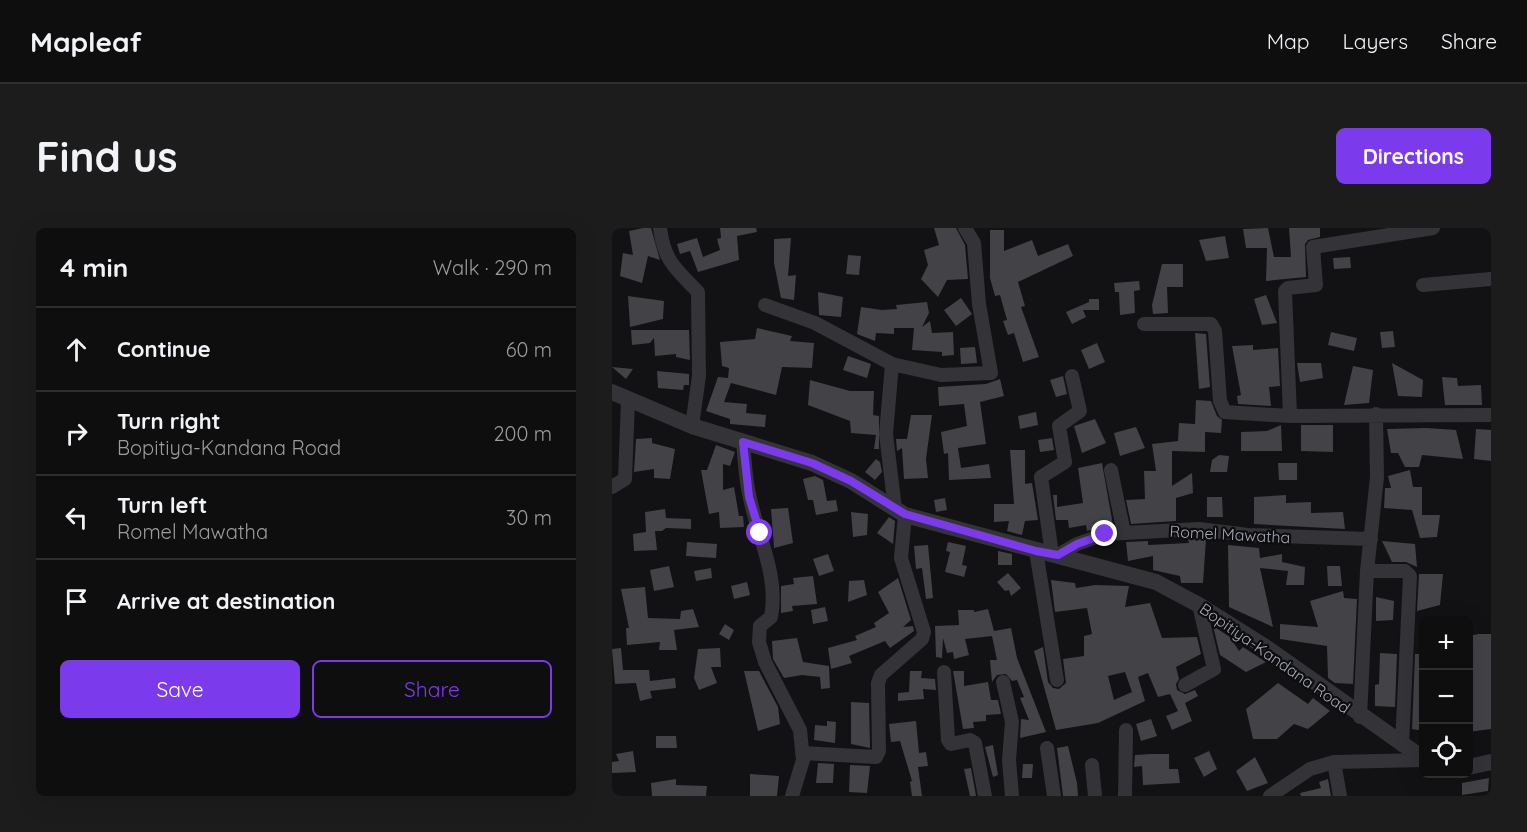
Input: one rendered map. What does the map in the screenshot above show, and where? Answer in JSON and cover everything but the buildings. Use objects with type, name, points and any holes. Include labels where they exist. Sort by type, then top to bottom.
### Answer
[{"type":"street","points":[[660,228],[662,246],[668,262],[698,292],[699,376],[692,426]]},
{"type":"street","points":[[765,305],[815,323],[892,364],[941,375],[991,373],[980,304],[974,243],[965,228]]},
{"type":"street","points":[[1290,416],[1285,291],[1288,288],[1316,285],[1313,247],[1433,228]]},
{"type":"street","points":[[1423,285],[1491,279]]},
{"type":"street","points":[[1144,324],[1211,324],[1215,331],[1220,401],[1225,412],[1290,416],[1376,414],[1491,416]]},
{"type":"street","points":[[802,753],[876,757],[879,751],[878,683],[880,675],[922,639],[924,632],[901,558],[900,512],[886,434],[892,364]]},
{"type":"street","points":[[1057,680],[1049,553],[1041,477],[1065,462],[1059,426],[1080,411],[1072,376]]},
{"type":"street","name":"Bopitiya-Kandana Road","points":[[612,392],[692,426],[812,463],[851,481],[900,512],[1156,582],[1199,605],[1267,648],[1360,717],[1419,757]]},
{"type":"street","points":[[612,487],[625,478],[628,400]]},
{"type":"street","points":[[1360,717],[1367,571],[1377,477],[1376,414]]},
{"type":"street","points":[[743,442],[749,497],[770,571],[774,600],[771,617],[760,626],[759,642],[765,662],[800,730],[803,760],[792,796]]},
{"type":"street","points":[[1111,470],[1124,533]]},
{"type":"street","name":"Romel Mawatha","points":[[1049,553],[1105,534],[1199,529],[1248,535],[1371,539]]},
{"type":"street","points":[[1367,571],[1405,571],[1410,576],[1402,745]]},
{"type":"street","points":[[1185,685],[1214,669],[1199,605]]},
{"type":"street","points":[[944,672],[948,740],[951,744],[970,740],[975,743],[985,796]]},
{"type":"street","points":[[1003,682],[1012,722],[1009,760],[1012,796]]},
{"type":"street","points":[[1125,796],[1126,730]]},
{"type":"street","points":[[1047,748],[1054,796]]},
{"type":"street","points":[[1270,796],[1310,769],[1334,762],[1419,760]]},
{"type":"street","points":[[1334,762],[1340,796]]},
{"type":"street","points":[[1473,766],[1491,762]]},
{"type":"street","points":[[1092,765],[1095,796]]},
{"type":"route","points":[[760,533],[749,497],[743,442],[812,463],[851,481],[905,514],[1036,551],[1058,555],[1077,544],[1105,534]]}]
